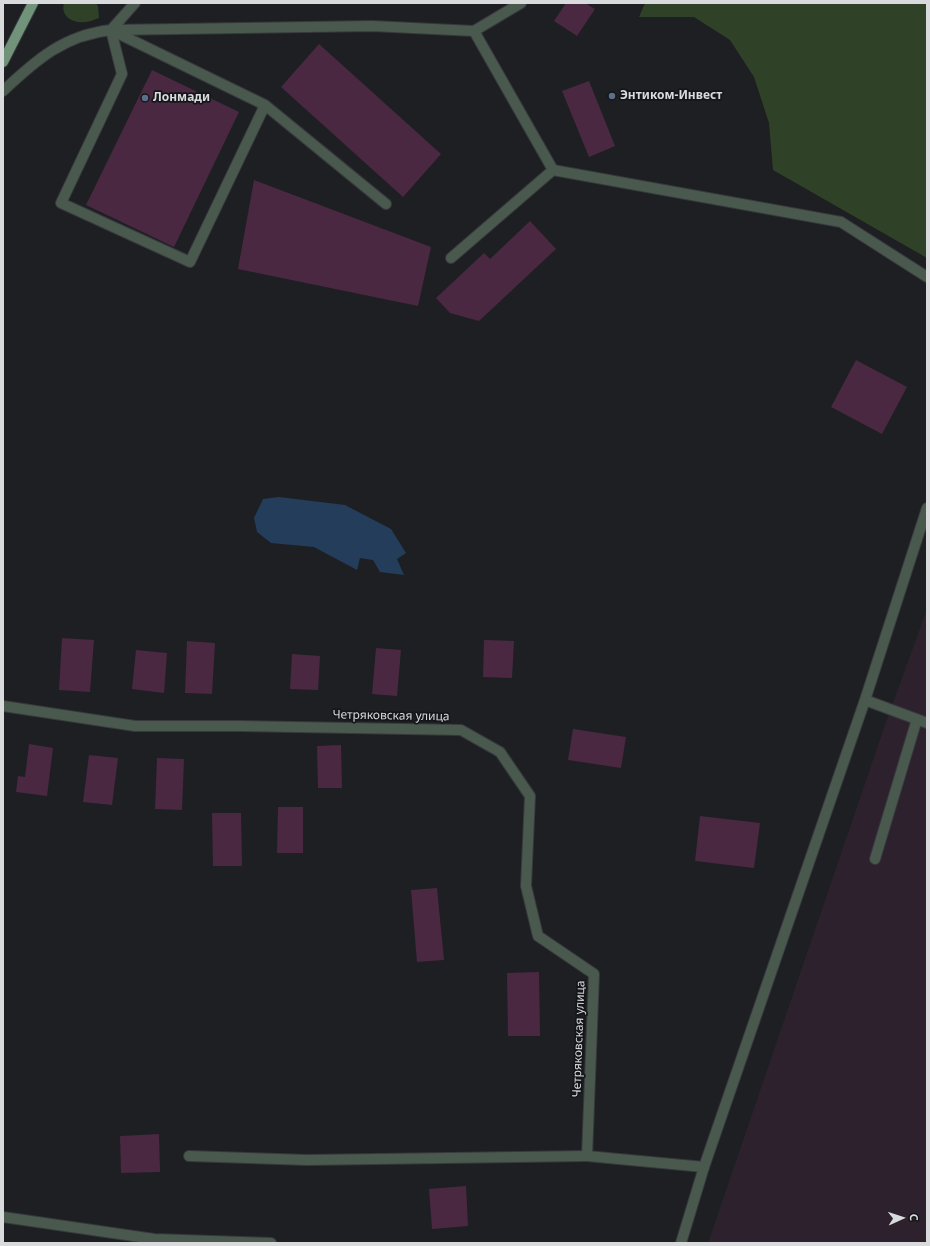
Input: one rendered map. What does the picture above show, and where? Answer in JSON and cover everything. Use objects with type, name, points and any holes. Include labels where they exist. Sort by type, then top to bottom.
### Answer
[{"type":"main road","points":[[3,62],[33,3]]},
{"type":"street","points":[[111,30],[135,3]]},
{"type":"street","points":[[3,91],[34,62],[47,53],[82,35],[95,32],[111,30],[372,26],[474,31],[521,3]]},
{"type":"street","points":[[111,30],[265,105],[386,204]]},
{"type":"street","points":[[111,30],[122,74],[61,204],[190,262],[265,105]]},
{"type":"street","points":[[474,31],[553,170]]},
{"type":"street","points":[[451,258],[553,170]]},
{"type":"street","points":[[553,170],[841,222],[927,277]]},
{"type":"street","points":[[681,1243],[704,1167],[865,700],[927,508]]},
{"type":"street","points":[[865,700],[927,723]]},
{"type":"street","name":"Четряковская улица","points":[[3,706],[135,726],[240,726],[461,730],[500,752],[530,796],[526,886],[538,936],[594,974],[587,1156]]},
{"type":"street","points":[[875,859],[916,719]]},
{"type":"street","points":[[189,1156],[307,1160],[587,1156],[704,1167]]},
{"type":"street","points":[[3,1216],[154,1239],[270,1243]]},
{"type":"shaded area","points":[[927,609],[927,1243],[708,1243],[886,722]]},
{"type":"green space","points":[[64,3],[96,3],[98,6],[99,18],[88,22],[73,21],[66,16],[64,12]]},
{"type":"green space","points":[[645,3],[927,3],[927,258],[773,170],[769,123],[754,77],[730,40],[694,17],[639,17]]},
{"type":"water","points":[[279,497],[345,505],[391,529],[406,553],[397,559],[404,575],[380,572],[373,560],[360,558],[357,570],[314,547],[271,543],[257,532],[254,518],[263,499]]},
{"type":"building","points":[[566,3],[585,3],[595,9],[577,36],[554,21]]},
{"type":"building","points":[[319,44],[441,154],[403,197],[281,87]]},
{"type":"building","points":[[152,70],[239,112],[174,247],[86,205]]},
{"type":"building","points":[[589,81],[615,146],[589,157],[562,91]]},
{"type":"building","points":[[254,180],[431,247],[418,306],[238,269]]},
{"type":"building","points":[[530,221],[556,249],[479,321],[450,313],[436,298],[484,253],[490,259]]},
{"type":"building","points":[[856,360],[907,387],[882,434],[831,407]]},
{"type":"building","points":[[62,638],[94,640],[90,692],[59,690]]},
{"type":"building","points":[[484,640],[514,641],[512,678],[483,677]]},
{"type":"building","points":[[187,641],[215,643],[212,694],[185,693]]},
{"type":"building","points":[[376,648],[401,650],[397,696],[372,694]]},
{"type":"building","points":[[136,650],[167,653],[164,693],[132,689]]},
{"type":"building","points":[[292,654],[320,656],[318,690],[290,689]]},
{"type":"building","points":[[573,729],[626,737],[621,768],[568,760]]},
{"type":"building","points":[[29,744],[53,748],[47,796],[16,792],[18,776],[25,777]]},
{"type":"building","points":[[341,745],[342,788],[318,788],[317,746]]},
{"type":"building","points":[[89,755],[118,758],[112,805],[83,802]]},
{"type":"building","points":[[157,758],[184,759],[182,810],[155,809]]},
{"type":"building","points":[[278,807],[303,807],[303,853],[277,853]]},
{"type":"building","points":[[212,813],[241,813],[242,866],[213,866]]},
{"type":"building","points":[[700,816],[760,823],[754,868],[695,861]]},
{"type":"building","points":[[437,888],[444,960],[417,962],[411,890]]},
{"type":"building","points":[[539,972],[540,1036],[508,1036],[507,973]]},
{"type":"building","points":[[159,1134],[160,1172],[121,1173],[120,1136]]},
{"type":"building","points":[[466,1186],[468,1226],[432,1229],[429,1189]]},
{"type":"place","name":"Энтиком-Инвест","points":[[612,96]]},
{"type":"place","name":"Лонмади","points":[[145,98]]}]
